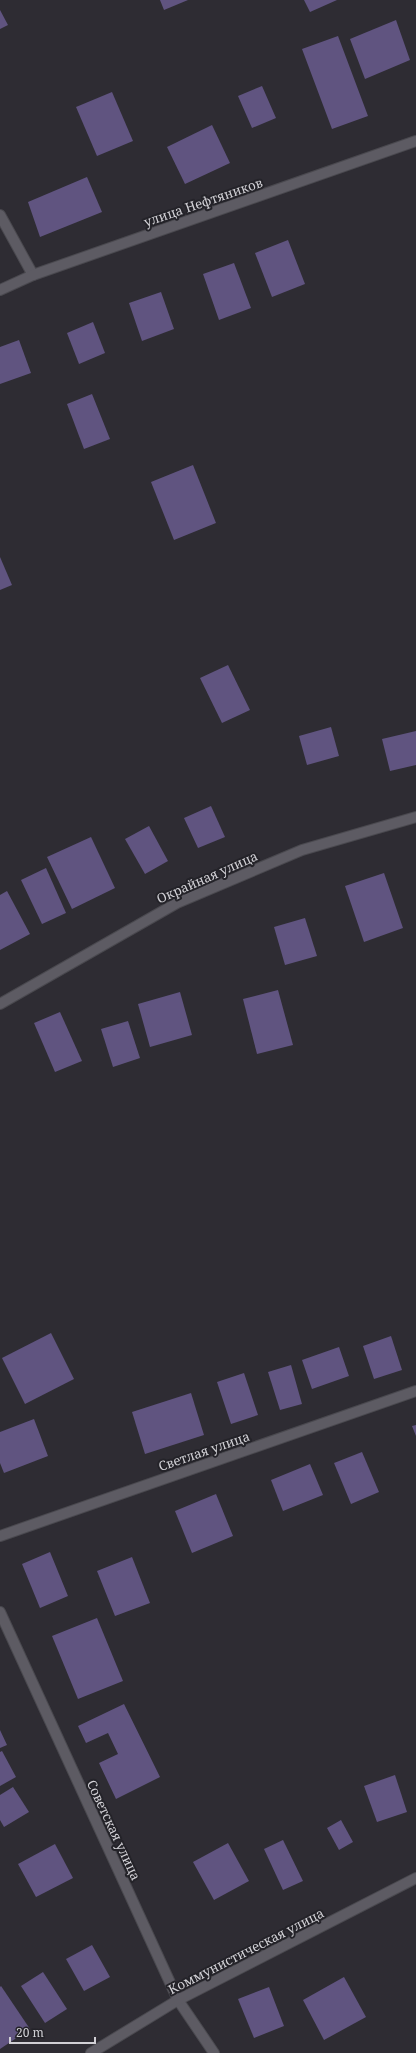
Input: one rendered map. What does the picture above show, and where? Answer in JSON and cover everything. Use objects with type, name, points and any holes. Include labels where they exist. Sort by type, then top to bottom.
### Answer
[{"type":"street","name":"улица Нефтяников","points":[[0,290],[33,275],[416,141]]},
{"type":"street","points":[[0,215],[33,275]]},
{"type":"street","name":"Окрайная улица","points":[[0,1004],[176,903],[302,850],[416,817]]},
{"type":"street","name":"Светлая улица","points":[[0,1536],[416,1391]]},
{"type":"street","name":"Советская улица","points":[[0,1612],[178,2000],[214,2053]]},
{"type":"street","name":"Коммунистическая улица","points":[[91,2053],[178,2000],[416,1878]]},
{"type":"building","points":[[160,0],[188,0],[164,10]]},
{"type":"building","points":[[304,0],[337,0],[310,12]]},
{"type":"building","points":[[0,10],[8,25],[0,29]]},
{"type":"building","points":[[396,20],[410,60],[365,79],[350,39]]},
{"type":"building","points":[[338,36],[368,116],[332,129],[302,49]]},
{"type":"building","points":[[262,86],[276,118],[252,128],[238,96]]},
{"type":"building","points":[[112,92],[133,141],[97,156],[76,107]]},
{"type":"building","points":[[212,125],[230,163],[185,184],[167,147]]},
{"type":"building","points":[[87,177],[102,212],[40,237],[28,202]]},
{"type":"building","points":[[288,240],[305,284],[272,297],[255,253]]},
{"type":"building","points":[[234,263],[251,308],[219,320],[203,274]]},
{"type":"building","points":[[161,292],[174,329],[142,341],[129,303]]},
{"type":"building","points":[[93,322],[105,353],[79,364],[67,333]]},
{"type":"building","points":[[19,340],[31,373],[0,384],[0,347]]},
{"type":"building","points":[[92,394],[110,439],[84,449],[67,404]]},
{"type":"building","points":[[193,465],[216,523],[174,540],[151,482]]},
{"type":"building","points":[[0,557],[12,585],[0,590]]},
{"type":"building","points":[[228,665],[250,710],[222,723],[200,678]]},
{"type":"building","points":[[331,727],[339,756],[307,765],[299,736]]},
{"type":"building","points":[[416,731],[416,765],[390,771],[382,739]]},
{"type":"building","points":[[211,806],[225,837],[198,848],[184,818]]},
{"type":"building","points":[[149,826],[168,861],[145,874],[125,839]]},
{"type":"building","points":[[91,837],[115,888],[72,909],[47,857]]},
{"type":"building","points":[[46,868],[66,913],[42,924],[21,880]]},
{"type":"building","points":[[384,873],[403,928],[364,942],[345,886]]},
{"type":"building","points":[[7,891],[30,934],[0,950],[0,895]]},
{"type":"building","points":[[305,918],[317,956],[285,965],[274,927]]},
{"type":"building","points":[[278,990],[293,1045],[257,1054],[243,999]]},
{"type":"building","points":[[180,992],[192,1035],[150,1047],[138,1004]]},
{"type":"building","points":[[60,1012],[82,1061],[55,1072],[34,1023]]},
{"type":"building","points":[[128,1021],[140,1058],[113,1067],[101,1029]]},
{"type":"building","points":[[51,1333],[74,1379],[25,1404],[2,1358]]},
{"type":"building","points":[[391,1336],[402,1370],[374,1379],[363,1346]]},
{"type":"building","points":[[339,1347],[349,1376],[312,1389],[302,1360]]},
{"type":"building","points":[[291,1365],[302,1404],[280,1410],[268,1372]]},
{"type":"building","points":[[244,1373],[258,1415],[231,1424],[217,1382]]},
{"type":"building","points":[[191,1393],[204,1435],[145,1454],[132,1412]]},
{"type":"building","points":[[34,1419],[48,1456],[4,1473],[0,1463],[0,1432]]},
{"type":"building","points":[[416,1425],[416,1436],[412,1426]]},
{"type":"building","points":[[362,1452],[379,1492],[351,1504],[334,1463]]},
{"type":"building","points":[[310,1464],[323,1495],[283,1511],[271,1480]]},
{"type":"building","points":[[216,1494],[233,1536],[192,1553],[175,1511]]},
{"type":"building","points":[[50,1552],[68,1596],[40,1608],[22,1564]]},
{"type":"building","points":[[132,1557],[150,1603],[115,1616],[97,1571]]},
{"type":"building","points":[[97,1618],[123,1681],[78,1699],[52,1636]]},
{"type":"building","points":[[124,1704],[160,1777],[116,1799],[99,1763],[118,1754],[108,1733],[86,1743],[78,1726]]},
{"type":"building","points":[[0,1730],[7,1745],[0,1748]]},
{"type":"building","points":[[2,1751],[16,1777],[0,1786],[0,1752]]},
{"type":"building","points":[[395,1775],[407,1812],[377,1822],[364,1786]]},
{"type":"building","points":[[13,1787],[29,1812],[4,1827],[0,1820],[0,1795]]},
{"type":"building","points":[[341,1820],[353,1842],[339,1850],[327,1828]]},
{"type":"building","points":[[283,1840],[303,1881],[283,1890],[264,1849]]},
{"type":"building","points":[[228,1843],[249,1881],[214,1900],[193,1862]]},
{"type":"building","points":[[55,1844],[73,1878],[36,1897],[18,1864]]},
{"type":"building","points":[[92,1945],[110,1977],[84,1991],[66,1959]]},
{"type":"building","points":[[43,1972],[67,2009],[45,2023],[21,1986]]},
{"type":"building","points":[[344,1977],[366,2017],[324,2040],[303,2000]]},
{"type":"building","points":[[1,1986],[30,2029],[0,2049],[0,1987]]},
{"type":"building","points":[[269,1987],[284,2026],[254,2038],[238,1999]]}]
